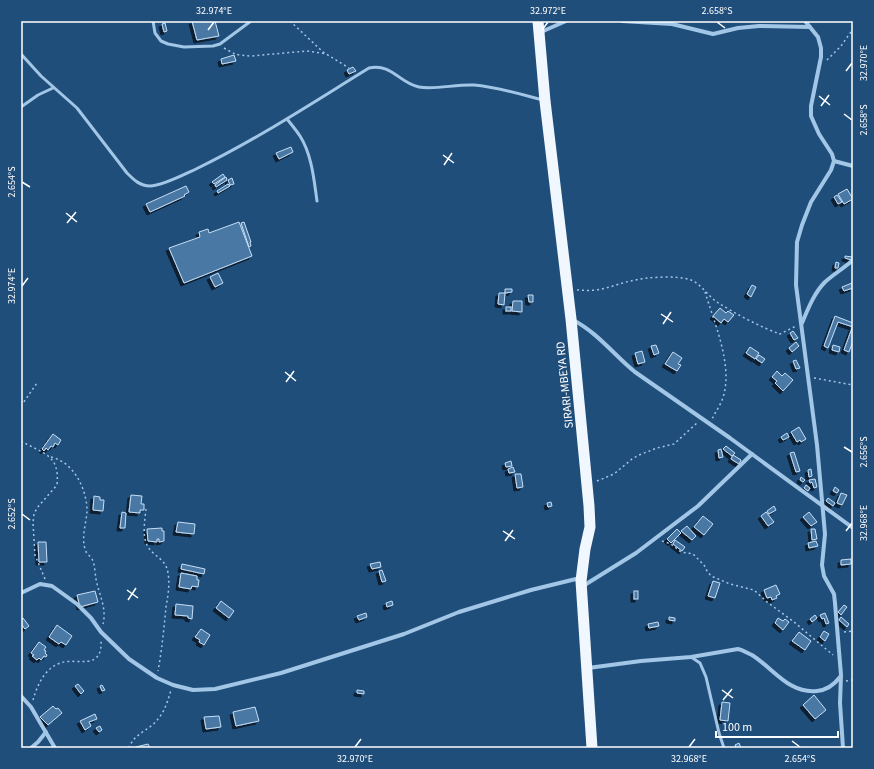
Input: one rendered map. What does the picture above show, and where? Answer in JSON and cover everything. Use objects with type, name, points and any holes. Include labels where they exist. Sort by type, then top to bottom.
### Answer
[{"type":"highway","name":"SIRARI-MBEYA RD","points":[[538,21],[545,101],[572,319],[588,485],[590,527],[585,549],[582,582],[592,748]]},
{"type":"street","points":[[539,33],[566,21]]},
{"type":"street","points":[[622,21],[672,24],[713,34],[738,28],[758,26],[810,27]]},
{"type":"street","points":[[805,21],[818,37],[821,57],[811,106],[811,116],[818,134],[832,154],[834,161],[832,170],[811,202],[797,242],[796,285],[809,377],[823,507],[825,534],[822,565],[824,576],[834,594],[838,633],[841,675],[840,703],[842,748]]},
{"type":"street","points":[[834,161],[853,166]]},
{"type":"street","points":[[802,323],[814,297],[820,288],[828,279],[853,260]]},
{"type":"street","points":[[572,319],[593,332],[630,368],[752,454],[853,528]]},
{"type":"street","points":[[21,593],[40,584],[48,584],[56,588],[77,604],[91,618],[101,632],[129,658],[157,678],[173,685],[193,690],[215,689],[254,681],[281,673],[404,634],[459,612],[531,590],[582,582],[636,553],[652,541],[698,506],[752,454]]},
{"type":"street","points":[[587,668],[741,650],[757,659],[790,685],[808,692],[821,691],[828,688],[836,683],[841,675]]},
{"type":"street","points":[[21,696],[32,707],[55,748]]},
{"type":"street","points":[[31,748],[46,732]]},
{"type":"lane","points":[[153,21],[155,34],[161,41],[184,47],[219,44],[226,41],[251,21]]},
{"type":"lane","points":[[21,54],[53,88],[82,114],[127,173],[137,182],[152,186],[182,176],[229,154],[369,68],[382,67],[418,87],[474,85],[545,101]]},
{"type":"lane","points":[[21,107],[38,95],[53,88]]},
{"type":"lane","points":[[287,119],[301,137],[306,147],[317,201]]},
{"type":"lane","points":[[691,657],[700,663],[706,677],[724,748]]},
{"type":"path","points":[[290,21],[327,54],[349,68]]},
{"type":"path","points":[[820,67],[841,46],[853,29]]},
{"type":"path","points":[[219,44],[232,54],[242,56],[307,51],[327,54]]},
{"type":"path","points":[[568,290],[595,290],[612,287],[630,281],[664,277],[690,280],[717,301],[762,326],[778,333],[802,323]]},
{"type":"path","points":[[705,291],[724,355],[726,379],[724,394],[710,424]]},
{"type":"path","points":[[809,377],[853,386]]},
{"type":"path","points":[[21,406],[37,383]]},
{"type":"path","points":[[588,485],[614,474],[640,455],[657,448],[674,444],[702,419]]},
{"type":"path","points":[[21,441],[51,457],[61,460],[71,468],[81,485],[87,509],[84,544],[86,552],[93,562],[105,615],[101,632],[101,647],[99,654],[93,660],[86,662],[71,661],[53,666],[46,673],[39,684],[32,707]]},
{"type":"path","points":[[48,584],[35,555],[33,523],[34,514],[37,508],[57,485],[56,467],[51,457]]},
{"type":"path","points":[[146,509],[144,524],[147,545],[167,566],[169,575],[169,588],[157,678]]},
{"type":"path","points":[[652,541],[668,542],[681,552],[693,554],[704,564],[711,576],[730,584],[754,590],[840,661]]},
{"type":"path","points":[[838,633],[853,631]]},
{"type":"path","points":[[129,748],[134,738],[157,721],[166,706],[173,685]]},
{"type":"building","points":[[192,21],[215,21],[219,36],[197,40]]},
{"type":"building","points":[[165,23],[167,31],[164,32],[162,24]]},
{"type":"building","points":[[234,55],[236,61],[222,64],[221,59]]},
{"type":"building","points":[[353,67],[356,71],[349,74],[347,70]]},
{"type":"building","points":[[291,147],[293,152],[279,159],[276,153]]},
{"type":"building","points":[[223,174],[225,177],[214,184],[212,182]]},
{"type":"building","points":[[226,177],[227,180],[216,187],[215,185]]},
{"type":"building","points":[[232,178],[234,184],[230,185],[228,180]]},
{"type":"building","points":[[228,184],[230,186],[218,193],[217,191]]},
{"type":"building","points":[[186,186],[189,192],[184,195],[185,196],[150,212],[146,204]]},
{"type":"building","points":[[847,189],[853,199],[844,204],[838,194]]},
{"type":"building","points":[[837,195],[842,202],[838,204],[834,197]]},
{"type":"building","points":[[239,222],[252,256],[184,283],[169,248],[200,237],[199,232],[208,229],[209,233]]},
{"type":"building","points":[[244,222],[251,242],[251,246],[249,247],[241,223]]},
{"type":"building","points":[[845,256],[852,257],[851,260],[845,258]]},
{"type":"building","points":[[836,262],[839,263],[838,268],[835,268]]},
{"type":"building","points":[[218,273],[223,283],[215,287],[210,277]]},
{"type":"building","points":[[852,283],[853,288],[844,291],[842,287]]},
{"type":"building","points":[[752,285],[756,287],[751,297],[747,294]]},
{"type":"building","points":[[505,289],[512,289],[512,292],[505,293]]},
{"type":"building","points":[[499,293],[505,293],[504,305],[498,304]]},
{"type":"building","points":[[528,295],[533,295],[533,302],[529,302]]},
{"type":"building","points":[[513,301],[522,301],[522,312],[512,311]]},
{"type":"building","points":[[506,307],[511,307],[511,311],[506,311]]},
{"type":"building","points":[[720,308],[726,313],[728,311],[734,315],[728,322],[724,319],[721,323],[713,316]]},
{"type":"building","points":[[835,316],[853,323],[853,327],[838,322],[828,348],[824,346]]},
{"type":"building","points":[[852,328],[853,341],[849,352],[844,350]]},
{"type":"building","points":[[793,331],[798,338],[794,340],[790,333]]},
{"type":"building","points":[[796,342],[799,346],[792,352],[789,348]]},
{"type":"building","points":[[656,345],[659,353],[654,355],[651,346]]},
{"type":"building","points":[[833,345],[840,347],[839,352],[832,350]]},
{"type":"building","points":[[750,347],[759,353],[755,359],[746,353]]},
{"type":"building","points":[[642,351],[645,362],[638,364],[635,353]]},
{"type":"building","points":[[673,352],[682,358],[678,364],[681,365],[677,371],[665,364]]},
{"type":"building","points":[[759,355],[765,359],[762,363],[756,359]]},
{"type":"building","points":[[796,360],[800,368],[796,369],[793,361]]},
{"type":"building","points":[[777,371],[782,376],[785,373],[793,380],[783,391],[775,383],[777,381],[772,377]]},
{"type":"building","points":[[799,427],[806,439],[801,442],[800,440],[797,442],[791,432]]},
{"type":"building","points":[[787,433],[789,437],[783,440],[781,437]]},
{"type":"building","points":[[53,434],[61,440],[58,445],[55,443],[53,447],[51,446],[48,450],[46,448],[44,451],[42,449]]},
{"type":"building","points":[[726,446],[735,453],[732,456],[723,449]]},
{"type":"building","points":[[721,449],[723,457],[719,458],[718,450]]},
{"type":"building","points":[[794,452],[800,471],[796,472],[790,453]]},
{"type":"building","points":[[733,455],[741,460],[739,464],[731,459]]},
{"type":"building","points":[[511,461],[512,466],[506,467],[505,463]]},
{"type":"building","points":[[513,467],[515,472],[509,473],[508,469]]},
{"type":"building","points":[[811,469],[812,476],[809,477],[808,470]]},
{"type":"building","points":[[515,474],[521,474],[523,487],[517,488]]},
{"type":"building","points":[[801,477],[805,480],[803,482],[800,480]]},
{"type":"building","points":[[815,479],[817,487],[814,488],[812,482],[810,483],[809,480]]},
{"type":"building","points":[[806,485],[810,488],[808,491],[804,488]]},
{"type":"building","points":[[835,487],[839,490],[837,493],[833,491]]},
{"type":"building","points":[[841,493],[847,495],[842,505],[837,503]]},
{"type":"building","points":[[131,495],[142,496],[141,504],[144,504],[144,510],[140,510],[140,513],[129,512]]},
{"type":"building","points":[[94,496],[100,497],[100,500],[104,500],[103,511],[93,510]]},
{"type":"building","points":[[828,498],[835,503],[833,506],[826,501]]},
{"type":"building","points":[[551,502],[552,506],[548,507],[547,503]]},
{"type":"building","points":[[774,506],[776,510],[769,514],[767,511]]},
{"type":"building","points":[[122,512],[126,513],[125,528],[120,528]]},
{"type":"building","points":[[766,512],[774,522],[768,526],[761,516]]},
{"type":"building","points":[[809,512],[817,522],[811,526],[803,517]]},
{"type":"building","points":[[703,516],[713,524],[704,535],[694,527]]},
{"type":"building","points":[[178,522],[195,524],[194,534],[176,532]]},
{"type":"building","points":[[687,526],[696,536],[692,540],[681,531]]},
{"type":"building","points":[[162,528],[162,531],[164,531],[164,541],[159,542],[159,539],[157,539],[157,542],[148,541],[147,529]]},
{"type":"building","points":[[677,529],[681,533],[671,543],[667,539]]},
{"type":"building","points":[[811,529],[815,529],[817,539],[812,540]]},
{"type":"building","points":[[675,540],[685,547],[682,551],[673,544]]},
{"type":"building","points":[[816,541],[818,546],[809,548],[808,543]]},
{"type":"building","points":[[38,542],[46,542],[47,562],[39,562]]},
{"type":"building","points":[[851,559],[851,564],[841,565],[841,560]]},
{"type":"building","points":[[380,562],[381,567],[372,569],[370,564]]},
{"type":"building","points":[[182,564],[205,569],[204,574],[181,569]]},
{"type":"building","points":[[382,570],[386,581],[382,582],[379,571]]},
{"type":"building","points":[[181,573],[197,576],[197,580],[199,580],[198,587],[192,586],[191,589],[179,587]]},
{"type":"building","points":[[713,581],[720,583],[715,598],[708,596]]},
{"type":"building","points":[[776,585],[780,594],[776,596],[777,598],[772,600],[771,597],[767,598],[764,590]]},
{"type":"building","points":[[95,591],[98,602],[80,607],[77,595]]},
{"type":"building","points":[[634,591],[638,591],[638,599],[634,599]]},
{"type":"building","points":[[221,601],[234,611],[229,618],[216,608]]},
{"type":"building","points":[[392,601],[393,605],[387,607],[386,603]]},
{"type":"building","points":[[176,604],[193,606],[192,619],[188,618],[188,616],[175,615]]},
{"type":"building","points":[[844,605],[847,607],[841,615],[838,612]]},
{"type":"building","points":[[366,613],[367,617],[359,620],[357,616]]},
{"type":"building","points":[[825,613],[829,623],[826,624],[824,618],[822,619],[820,615]]},
{"type":"building","points":[[815,615],[817,618],[812,622],[810,619]]},
{"type":"building","points":[[669,617],[675,618],[675,621],[669,620]]},
{"type":"building","points":[[841,617],[849,624],[847,627],[839,620]]},
{"type":"building","points":[[23,618],[29,626],[25,629],[21,624],[21,620]]},
{"type":"building","points":[[778,618],[783,621],[785,619],[789,622],[783,630],[775,623]]},
{"type":"building","points":[[658,622],[659,626],[649,628],[648,624]]},
{"type":"building","points":[[57,625],[72,636],[66,645],[61,642],[59,644],[49,637]]},
{"type":"building","points":[[201,629],[210,635],[204,645],[195,637]]},
{"type":"building","points":[[824,631],[829,634],[825,641],[820,637]]},
{"type":"building","points":[[799,632],[811,641],[805,650],[792,641]]},
{"type":"building","points":[[39,642],[46,647],[44,650],[46,651],[45,653],[47,655],[41,660],[39,658],[37,660],[31,653]]},
{"type":"building","points":[[78,684],[84,691],[81,694],[75,686]]},
{"type":"building","points":[[102,685],[105,690],[102,691],[100,686]]},
{"type":"building","points":[[357,690],[364,691],[364,694],[357,693]]},
{"type":"building","points":[[814,695],[826,710],[815,719],[803,705]]},
{"type":"building","points":[[722,702],[730,703],[728,721],[720,720]]},
{"type":"building","points":[[53,706],[56,709],[58,708],[62,713],[48,725],[40,717]]},
{"type":"building","points":[[255,707],[259,721],[236,726],[233,712]]},
{"type":"building","points":[[95,714],[97,719],[89,722],[91,726],[85,730],[80,721]]},
{"type":"building","points":[[219,716],[221,727],[206,729],[204,717]]},
{"type":"building","points":[[100,726],[102,730],[99,732],[96,728]]},
{"type":"building","points":[[739,743],[741,748],[736,748],[735,745]]},
{"type":"building","points":[[148,744],[150,748],[136,748],[136,747]]}]
